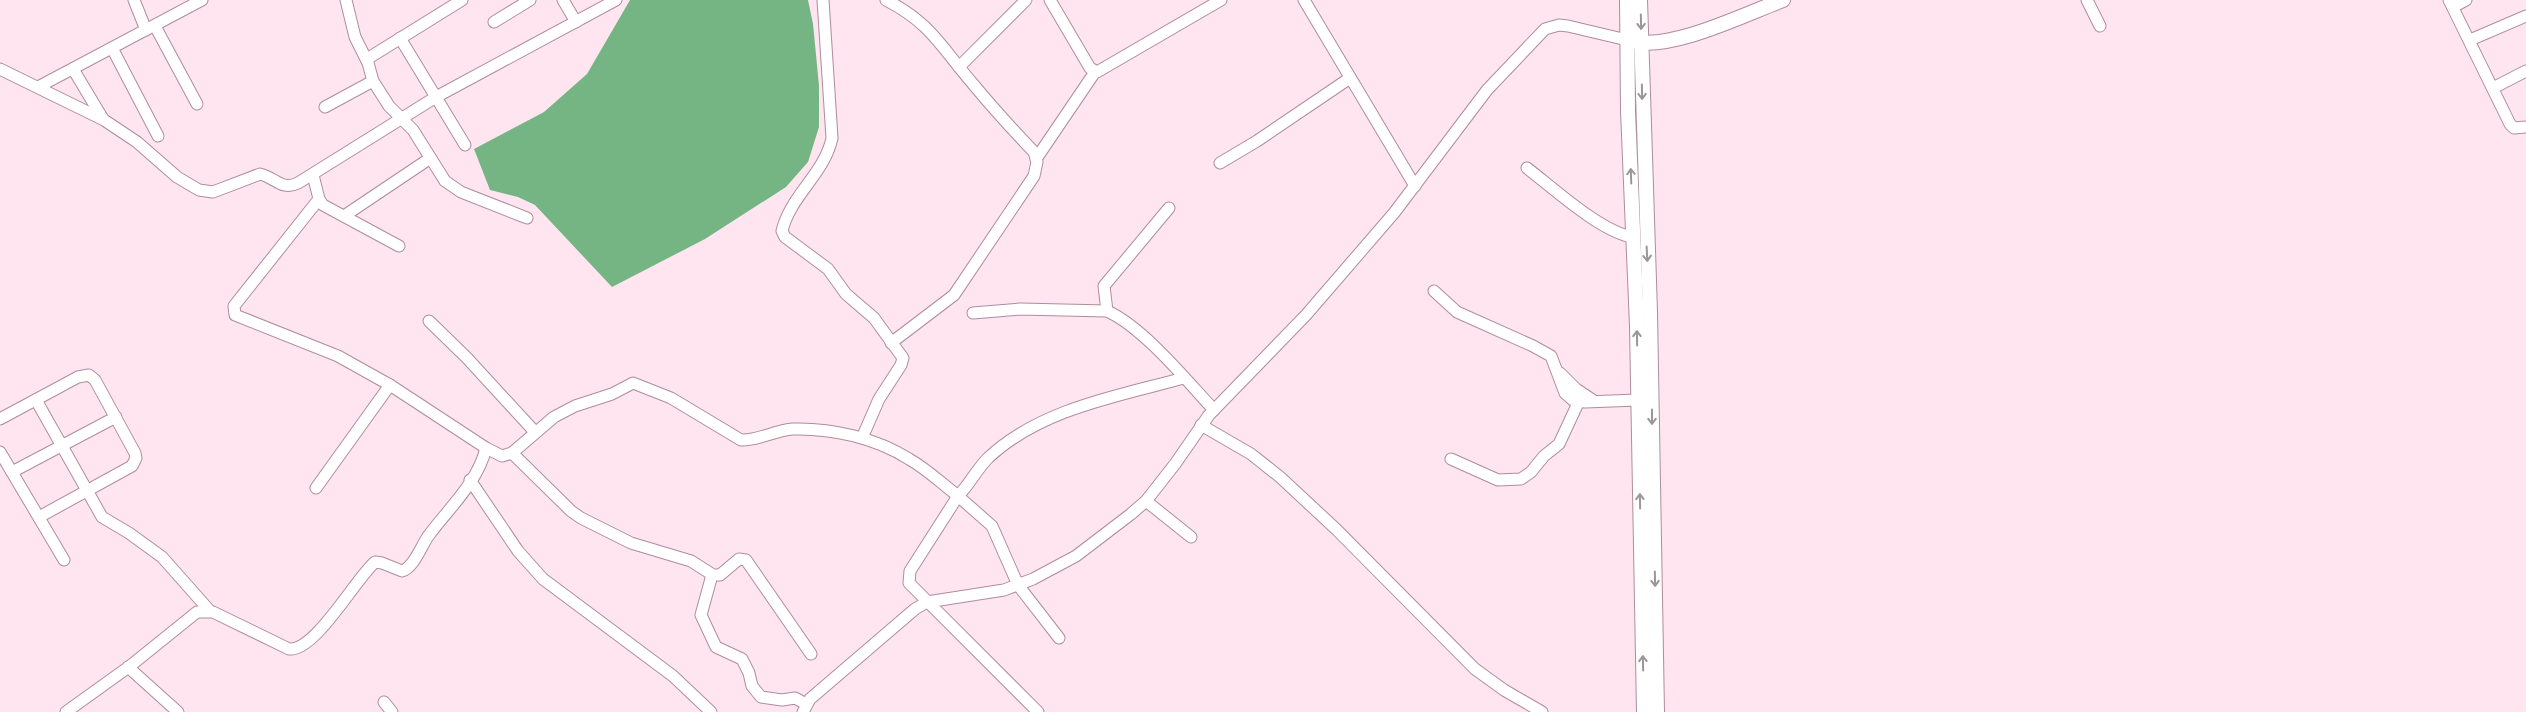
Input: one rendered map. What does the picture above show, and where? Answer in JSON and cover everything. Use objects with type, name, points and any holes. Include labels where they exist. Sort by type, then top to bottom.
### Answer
[{"type":"street","points":[[134,0],[197,104]]},
{"type":"street","points":[[38,87],[202,0]]},
{"type":"street","points":[[346,0],[355,37],[367,59],[373,81],[389,106],[403,117],[413,130],[429,159],[445,181],[453,188],[527,218]]},
{"type":"street","points":[[367,59],[462,0]]},
{"type":"street","points":[[494,22],[530,0]]},
{"type":"street","points":[[563,0],[576,22]]},
{"type":"street","points":[[0,69],[104,120],[137,142],[185,183],[206,192],[212,192],[260,174],[289,187],[313,175],[436,97],[616,0]]},
{"type":"street","points":[[823,0],[828,43],[832,138],[825,158],[794,205],[782,231],[785,237],[828,269],[846,294],[874,318],[901,355],[903,362],[879,399],[862,438]]},
{"type":"street","points":[[886,0],[916,18],[937,38],[958,67],[1034,152],[1036,160],[1034,176],[954,295],[891,342]]},
{"type":"street","points":[[958,67],[1026,0]]},
{"type":"street","points":[[1050,0],[1090,68],[1095,72]]},
{"type":"street","points":[[1036,160],[1095,72],[1221,0]]},
{"type":"street","points":[[1304,0],[1415,186]]},
{"type":"street","points":[[1627,0],[1644,712]]},
{"type":"street","points":[[1640,0],[1650,322],[1657,712]]},
{"type":"street","points":[[712,575],[701,615],[716,647],[742,659],[749,673],[752,686],[761,697],[782,700],[795,698],[804,708],[915,609],[927,602],[994,592],[1018,585],[1076,556],[1123,522],[1146,501],[1175,464],[1201,425],[1306,315],[1415,186],[1487,90],[1545,29],[1559,25],[1568,26],[1641,43],[1660,43],[1783,0]]},
{"type":"street","points":[[2087,0],[2100,26]]},
{"type":"street","points":[[2466,0],[2451,4],[2510,124],[2514,128],[2526,127]]},
{"type":"street","points":[[2470,40],[2526,16]]},
{"type":"street","points":[[400,38],[465,145]]},
{"type":"street","points":[[112,48],[158,136]]},
{"type":"street","points":[[73,69],[104,120]]},
{"type":"street","points":[[2493,88],[2526,71]]},
{"type":"street","points":[[1220,163],[1257,141],[1350,78]]},
{"type":"street","points":[[325,107],[373,81]]},
{"type":"street","points":[[344,216],[429,159]]},
{"type":"street","points":[[1527,168],[1605,226],[1621,235],[1633,237]]},
{"type":"street","points":[[313,175],[319,199],[326,207],[399,246]]},
{"type":"street","points":[[319,199],[234,306],[233,311],[241,319],[316,345],[338,356],[390,385],[486,448],[502,456],[512,453],[535,432],[567,410],[612,394],[633,383],[671,398],[741,440],[780,431],[799,429],[862,438],[908,458],[958,496],[992,526],[1018,585],[1059,638]]},
{"type":"street","points":[[1107,311],[1104,286],[1169,208]]},
{"type":"street","points":[[1434,292],[1457,312],[1543,351],[1550,356],[1565,393],[1579,401],[1638,400]]},
{"type":"street","points":[[973,313],[1020,309],[1107,311],[1115,315],[1147,341],[1214,410]]},
{"type":"street","points":[[429,321],[467,358],[535,432]]},
{"type":"street","points":[[1556,368],[1569,383],[1596,402]]},
{"type":"street","points":[[0,419],[78,377],[89,375],[116,418],[135,454],[135,462],[132,466],[86,490],[39,518]]},
{"type":"street","points":[[1038,712],[911,587],[909,574],[958,496],[988,458],[1019,436],[1049,419],[1106,399],[1184,378]]},
{"type":"street","points":[[316,488],[390,385]]},
{"type":"street","points":[[36,400],[102,517],[129,533],[162,557],[208,610],[289,649],[300,648],[328,620],[375,562],[402,571],[408,568],[428,536],[470,480],[486,448]]},
{"type":"street","points":[[1451,458],[1498,480],[1521,479],[1559,444],[1579,401]]},
{"type":"street","points":[[12,472],[116,418]]},
{"type":"street","points":[[1201,425],[1251,454],[1280,477],[1343,536],[1475,669],[1542,712]]},
{"type":"street","points":[[0,452],[64,560]]},
{"type":"street","points":[[512,453],[570,511],[631,543],[691,561],[712,575],[720,574],[739,559],[746,560],[811,654]]},
{"type":"street","points":[[470,480],[518,551],[543,579],[673,676],[710,712]]},
{"type":"street","points":[[1146,501],[1191,537]]},
{"type":"street","points":[[66,712],[128,667],[197,612],[208,610]]},
{"type":"street","points":[[128,667],[178,712]]},
{"type":"street","points":[[384,702],[392,712]]},
{"type":"shaded area","points":[[630,0],[808,0],[813,24],[819,86],[819,127],[808,162],[786,187],[705,239],[612,287],[535,205],[518,197],[490,190],[474,149],[544,112],[587,74]]}]
